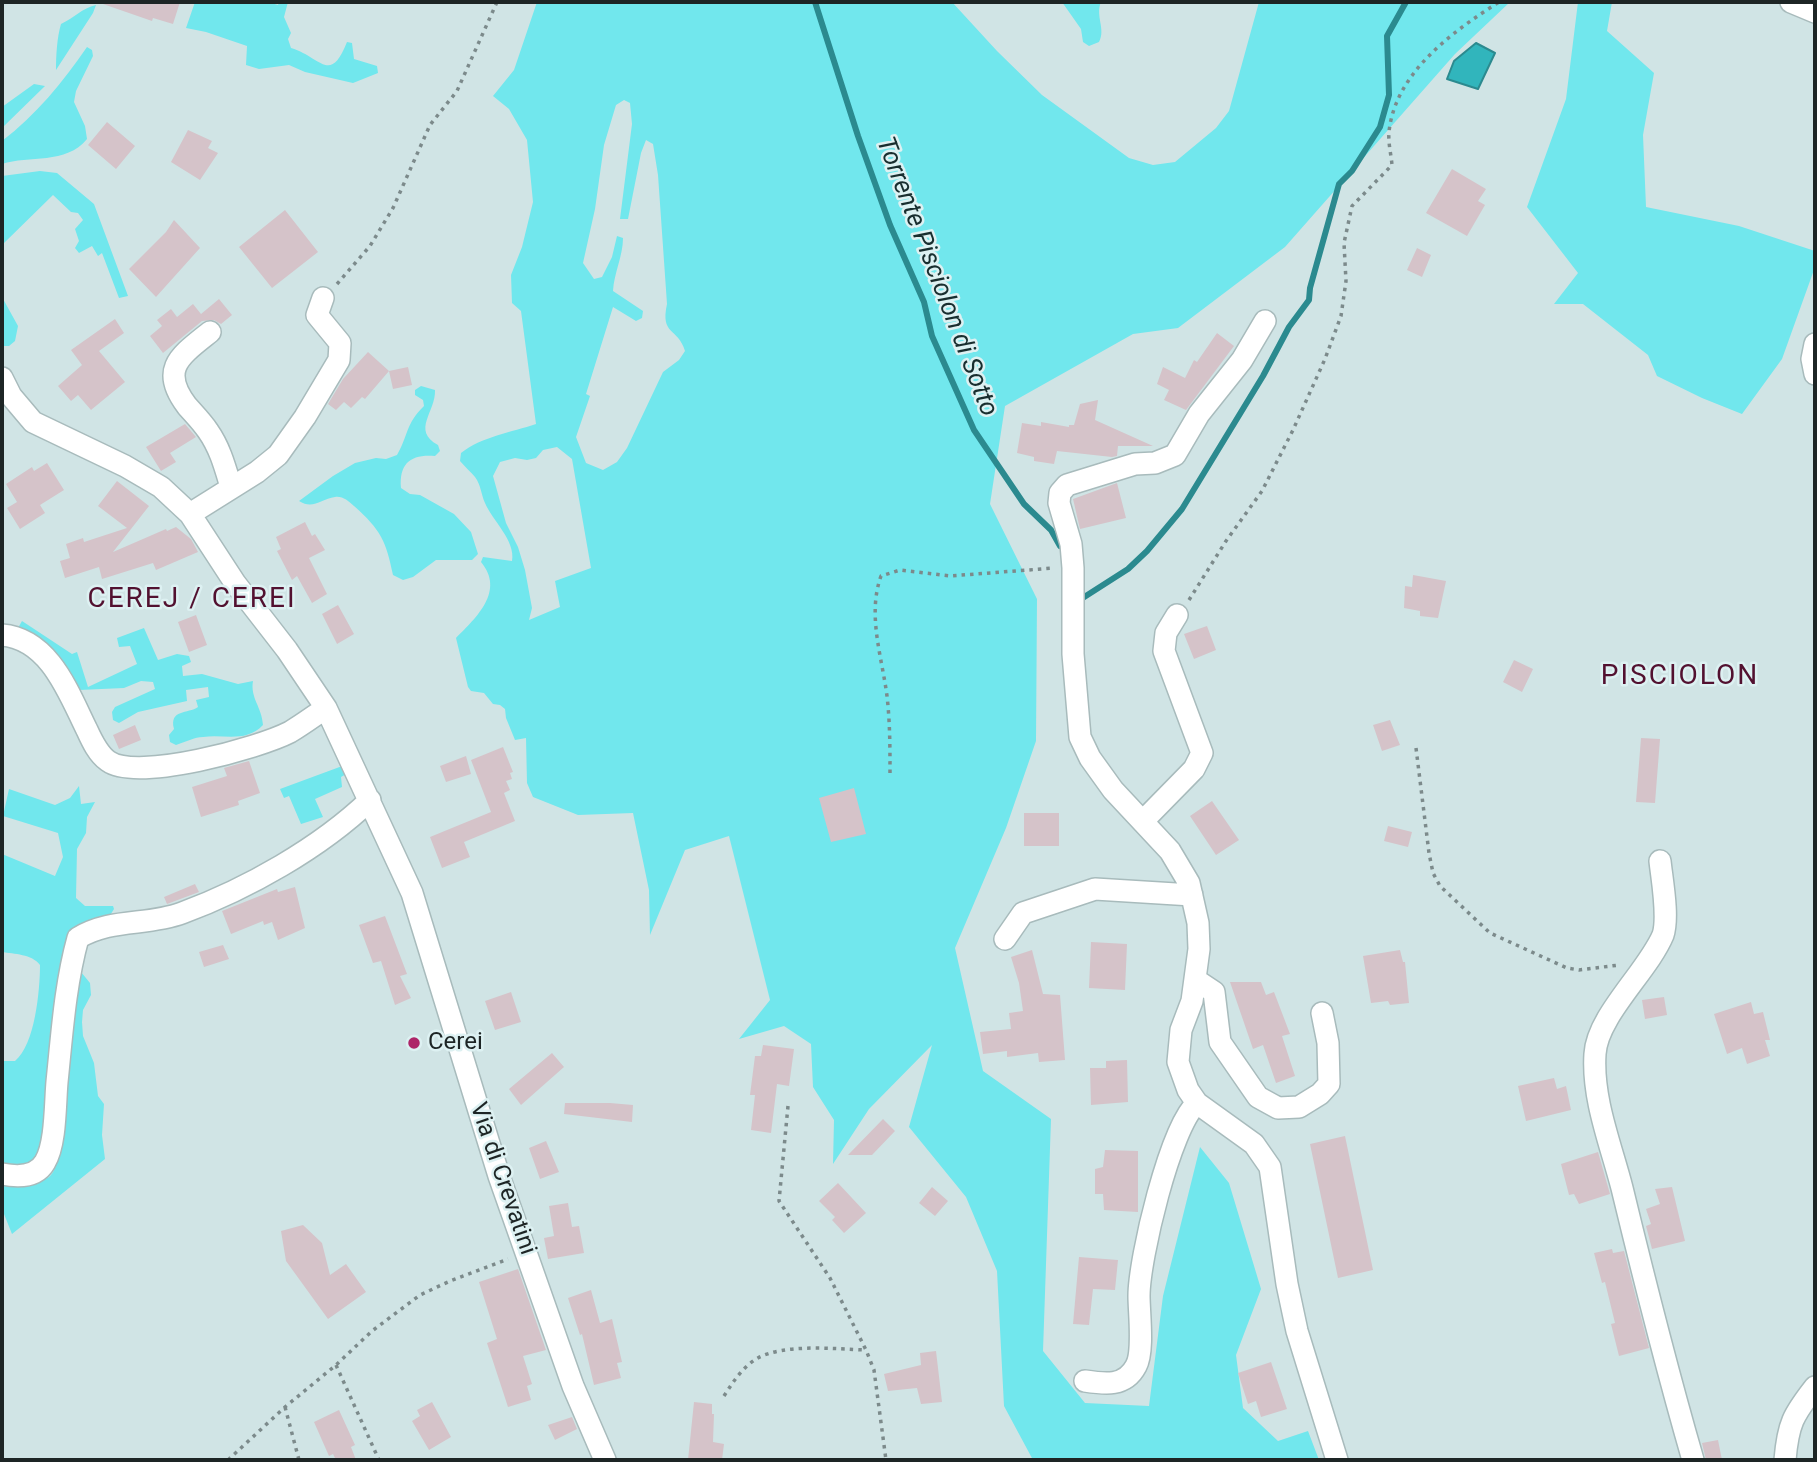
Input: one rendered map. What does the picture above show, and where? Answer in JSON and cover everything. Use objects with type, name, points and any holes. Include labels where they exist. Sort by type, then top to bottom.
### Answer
[{"type":"street","points":[[1791,2],[1815,12]]},
{"type":"street","points":[[190,514],[278,456],[305,417],[339,360],[340,343],[317,315],[323,298]]},
{"type":"street","points":[[1085,1381],[1108,1385],[1124,1380],[1137,1364],[1142,1257],[1158,1197],[1192,1108],[1178,1062],[1181,1030],[1196,980],[1199,949],[1198,923],[1189,883],[1170,851],[1144,820],[1113,790],[1090,758],[1080,737],[1068,568],[1071,544],[1059,503],[1060,493],[1067,485],[1085,479],[1135,464],[1154,463],[1175,455],[1199,414],[1242,360],[1265,321]]},
{"type":"street","points":[[210,332],[186,351],[173,368],[174,385],[208,430],[221,455],[231,487]]},
{"type":"street","points":[[1815,344],[1812,359],[1815,374]]},
{"type":"street","name":"Via di Crevatini","points":[[2,378],[11,396],[33,422],[125,466],[161,487],[190,514],[235,583],[287,650],[326,708],[412,893],[499,1176],[573,1386],[605,1460]]},
{"type":"street","points":[[1144,820],[1194,769],[1202,753],[1164,651],[1166,633],[1177,615]]},
{"type":"street","points":[[2,635],[11,636],[27,644],[47,659],[62,680],[95,747],[108,761],[120,766],[144,768],[223,756],[289,732],[326,708]]},
{"type":"street","points":[[2,1174],[18,1177],[33,1174],[45,1163],[54,1114],[64,1008],[78,938],[95,928],[180,914],[228,892],[315,845],[349,821],[370,800]]},
{"type":"street","points":[[1660,861],[1664,932],[1605,1026],[1595,1051],[1597,1087],[1693,1460]]},
{"type":"street","points":[[1006,939],[1023,913],[1095,890],[1192,895]]},
{"type":"street","points":[[1196,980],[1214,992],[1220,1042],[1258,1097],[1278,1108],[1299,1107],[1320,1094],[1329,1084],[1328,1043],[1322,1013]]},
{"type":"street","points":[[1192,1108],[1254,1144],[1269,1167],[1297,1331],[1337,1460]]},
{"type":"street","points":[[1786,1460],[1787,1440],[1795,1412],[1815,1387]]},
{"type":"path","points":[[323,298],[370,246],[393,208],[430,125],[457,91],[497,2]]},
{"type":"path","points":[[1177,615],[1262,491],[1325,359],[1341,316],[1346,281],[1344,243],[1352,206],[1392,165],[1388,133],[1397,97],[1421,64],[1469,21],[1499,2]]},
{"type":"path","points":[[890,774],[887,698],[874,620],[875,593],[881,576],[900,570],[950,576],[1068,568]]},
{"type":"path","points":[[1416,748],[1433,873],[1449,895],[1490,933],[1567,968],[1579,970],[1627,965],[1639,974]]},
{"type":"path","points":[[788,1106],[779,1200],[830,1278],[866,1350],[874,1370],[886,1460]]},
{"type":"path","points":[[228,1460],[372,1331],[420,1296],[450,1281],[527,1252]]},
{"type":"path","points":[[724,1396],[738,1375],[758,1358],[783,1351],[866,1350]]},
{"type":"path","points":[[336,1365],[379,1460]]},
{"type":"path","points":[[285,1407],[299,1460]]},
{"type":"shaded area","points":[[195,2],[268,2],[278,5],[279,2],[288,2],[284,17],[291,33],[288,39],[291,48],[330,65],[341,55],[347,42],[352,43],[354,59],[377,66],[378,73],[353,83],[305,72],[289,65],[259,69],[246,65],[247,46],[186,28]]},
{"type":"shaded area","points":[[537,2],[952,2],[1042,95],[1129,158],[1153,165],[1175,162],[1216,128],[1229,111],[1259,2],[1510,2],[1455,54],[1285,247],[1178,328],[1133,334],[1005,406],[990,504],[1037,599],[1036,741],[1006,828],[955,948],[983,1071],[1051,1119],[1043,1351],[1085,1403],[1149,1406],[1163,1296],[1200,1147],[1229,1183],[1261,1289],[1236,1355],[1243,1408],[1278,1441],[1308,1431],[1319,1460],[1033,1460],[1004,1406],[997,1271],[966,1197],[909,1127],[932,1045],[869,1109],[833,1164],[834,1120],[813,1087],[811,1044],[784,1026],[739,1039],[770,1000],[729,836],[685,850],[650,935],[649,890],[633,813],[578,815],[533,797],[527,783],[526,738],[515,740],[505,709],[493,704],[484,693],[471,691],[468,687],[456,638],[479,612],[489,593],[488,573],[481,562],[483,557],[512,561],[512,553],[507,538],[488,510],[477,480],[460,461],[461,453],[487,439],[536,424],[521,311],[512,303],[511,275],[522,247],[533,202],[527,140],[509,109],[493,96],[514,70]],"holes":[[[624,100],[630,103],[632,124],[620,219],[628,219],[646,140],[653,144],[658,175],[666,321],[685,351],[679,360],[663,372],[627,448],[617,462],[603,470],[586,463],[576,437],[590,396],[586,394],[613,307],[636,321],[642,318],[643,311],[613,291],[623,238],[617,236],[612,257],[602,277],[594,279],[583,263],[595,209],[604,145],[616,105]],[[557,447],[572,459],[591,568],[555,581],[560,607],[529,620],[532,608],[525,570],[518,547],[506,523],[493,476],[500,462],[515,458],[536,458],[543,450]]]},
{"type":"shaded area","points":[[1062,2],[1101,2],[1099,42],[1089,46],[1083,42],[1081,29]]},
{"type":"shaded area","points":[[1578,2],[1612,2],[1607,31],[1654,73],[1643,135],[1646,207],[1739,226],[1815,251],[1815,267],[1782,359],[1742,414],[1657,376],[1648,355],[1583,304],[1554,304],[1578,273],[1527,207],[1566,99]]},
{"type":"shaded area","points":[[96,5],[56,70],[61,24],[86,8]]},
{"type":"shaded area","points":[[1476,43],[1495,53],[1478,89],[1447,79],[1454,61]]},
{"type":"shaded area","points":[[87,47],[92,50],[93,56],[76,91],[74,102],[85,126],[87,139],[69,153],[2,164],[2,141],[48,97]]},
{"type":"shaded area","points":[[34,84],[45,86],[2,128],[2,107]]},
{"type":"shaded area","points":[[40,171],[57,173],[94,204],[128,296],[119,298],[102,253],[98,256],[92,246],[79,253],[75,248],[79,241],[75,229],[83,220],[78,213],[71,212],[53,195],[2,245],[2,176]]},
{"type":"shaded area","points":[[2,297],[18,326],[15,341],[9,346],[2,346]]},
{"type":"shaded area","points":[[421,386],[435,390],[425,427],[426,433],[438,445],[440,451],[435,456],[419,457],[408,462],[402,472],[401,488],[454,514],[471,532],[478,554],[472,560],[436,560],[413,577],[403,580],[393,575],[388,553],[376,529],[347,501],[338,497],[313,504],[299,501],[355,463],[397,455],[410,424],[424,406],[423,400],[415,395],[415,390]]},
{"type":"shaded area","points":[[22,621],[72,654],[77,652],[88,687],[137,664],[130,646],[119,647],[117,638],[144,628],[158,660],[177,654],[189,656],[191,662],[182,666],[183,676],[202,674],[238,684],[253,681],[253,693],[263,725],[242,736],[200,737],[176,745],[170,742],[169,735],[174,729],[174,718],[198,707],[196,700],[209,697],[208,687],[186,690],[187,701],[138,712],[119,723],[113,720],[112,712],[115,707],[155,689],[153,682],[141,681],[124,688],[79,690],[47,644],[18,628]]},
{"type":"shaded area","points":[[345,765],[348,773],[341,777],[342,787],[315,799],[323,817],[301,824],[289,796],[284,798],[280,789]]},
{"type":"shaded area","points":[[79,786],[81,804],[95,802],[87,817],[86,833],[77,849],[76,898],[85,906],[113,906],[114,909],[109,917],[93,919],[79,930],[49,1109],[35,1167],[2,1166],[2,1061],[15,1061],[27,1043],[37,1002],[40,965],[28,957],[2,952],[2,854],[55,876],[63,857],[58,833],[3,816],[9,789],[55,805],[70,798]]},
{"type":"shaded area","points":[[81,972],[90,983],[91,995],[83,1010],[83,1036],[94,1063],[98,1096],[104,1104],[102,1135],[105,1159],[12,1234],[2,1209],[2,1183],[44,1180],[55,1168],[60,1151],[72,1020]]},
{"type":"building","points":[[180,2],[173,24],[153,18],[152,21],[103,4]]},
{"type":"building","points":[[107,122],[135,146],[116,169],[88,145]]},
{"type":"building","points":[[188,130],[212,141],[208,148],[218,153],[200,180],[171,162]]},
{"type":"building","points":[[1452,169],[1486,189],[1478,201],[1485,205],[1467,236],[1426,213]]},
{"type":"building","points":[[285,210],[318,252],[272,288],[239,247]]},
{"type":"building","points":[[174,220],[200,248],[156,297],[129,269],[166,232]]},
{"type":"building","points":[[1417,248],[1431,255],[1422,277],[1407,270]]},
{"type":"building","points":[[219,299],[232,315],[221,324],[214,320],[202,321],[163,353],[150,336],[162,326],[157,320],[171,309],[177,317],[193,304],[201,314]]},
{"type":"building","points":[[115,319],[124,333],[99,351],[125,382],[91,410],[78,395],[71,401],[58,386],[82,365],[71,350]]},
{"type":"building","points":[[1217,333],[1234,346],[1186,410],[1164,400],[1169,390],[1157,384],[1163,367],[1185,378],[1194,360],[1197,362]]},
{"type":"building","points":[[368,352],[389,371],[365,399],[362,397],[351,408],[344,402],[336,410],[328,404],[343,379]]},
{"type":"building","points":[[408,367],[412,385],[393,389],[389,371]]},
{"type":"building","points":[[1098,400],[1095,420],[1153,446],[1118,446],[1117,456],[1112,457],[1057,451],[1054,464],[1034,461],[1034,457],[1017,453],[1022,423],[1041,426],[1041,422],[1069,427],[1074,425],[1080,404]]},
{"type":"building","points":[[185,424],[196,437],[170,453],[176,462],[161,471],[146,447]]},
{"type":"building","points":[[47,463],[64,490],[40,505],[45,513],[20,529],[7,508],[17,502],[6,484],[32,467],[34,471]]},
{"type":"building","points":[[117,481],[149,506],[113,552],[176,527],[191,539],[198,552],[156,570],[153,563],[102,579],[99,567],[65,578],[60,561],[70,558],[66,544],[83,538],[84,542],[127,528],[98,506]]},
{"type":"building","points":[[1117,483],[1126,518],[1080,529],[1073,499]]},
{"type":"building","points":[[305,522],[312,536],[315,534],[325,550],[309,558],[327,594],[312,603],[297,576],[292,580],[277,551],[281,549],[276,537]]},
{"type":"building","points":[[1413,575],[1446,581],[1438,618],[1420,616],[1420,611],[1404,608],[1405,586],[1412,587]]},
{"type":"building","points":[[338,605],[354,634],[337,644],[322,614]]},
{"type":"building","points":[[196,615],[207,645],[189,652],[178,622]]},
{"type":"building","points":[[1207,626],[1216,650],[1194,659],[1184,634]]},
{"type":"building","points":[[1514,660],[1533,669],[1522,692],[1503,682]]},
{"type":"building","points":[[1390,720],[1400,745],[1382,751],[1373,725]]},
{"type":"building","points":[[135,725],[141,740],[119,749],[113,735]]},
{"type":"building","points":[[1641,738],[1660,739],[1655,803],[1636,802]]},
{"type":"building","points":[[503,747],[513,772],[510,773],[512,779],[506,781],[510,790],[504,793],[515,821],[464,842],[470,857],[442,868],[430,837],[491,812],[471,760]]},
{"type":"building","points":[[466,756],[471,774],[446,782],[440,766]]},
{"type":"building","points":[[249,761],[260,793],[238,801],[239,805],[201,817],[192,787],[227,776],[224,768]]},
{"type":"building","points":[[854,788],[866,834],[831,842],[819,798]]},
{"type":"building","points":[[1212,801],[1239,840],[1216,855],[1190,816]]},
{"type":"building","points":[[1024,813],[1059,813],[1059,846],[1024,846]]},
{"type":"building","points":[[1388,826],[1412,832],[1408,847],[1384,841]]},
{"type":"building","points":[[195,884],[199,892],[167,904],[164,897]]},
{"type":"building","points":[[295,887],[305,928],[278,940],[272,922],[264,925],[263,921],[231,934],[222,911],[277,889],[278,892]]},
{"type":"building","points":[[385,916],[407,974],[400,976],[411,998],[395,1005],[381,961],[373,963],[359,925]]},
{"type":"building","points":[[1091,942],[1127,944],[1125,990],[1089,988]]},
{"type":"building","points":[[223,945],[229,959],[204,967],[199,952]]},
{"type":"building","points":[[1032,950],[1043,994],[1060,995],[1065,1060],[1039,1062],[1038,1053],[1007,1057],[1007,1051],[983,1054],[980,1032],[1011,1029],[1009,1013],[1023,1011],[1019,983],[1011,957]]},
{"type":"building","points":[[1400,950],[1405,962],[1409,1003],[1371,1003],[1363,956]]},
{"type":"building","points":[[1230,982],[1261,982],[1266,995],[1274,992],[1290,1034],[1282,1036],[1295,1076],[1276,1083],[1263,1045],[1253,1049]]},
{"type":"building","points":[[511,992],[521,1022],[495,1030],[485,1001]]},
{"type":"building","points":[[1664,997],[1667,1015],[1645,1019],[1642,1000]]},
{"type":"building","points":[[1751,1002],[1754,1014],[1763,1012],[1770,1040],[1765,1040],[1770,1056],[1747,1064],[1742,1048],[1727,1054],[1714,1014]]},
{"type":"building","points":[[763,1045],[794,1049],[789,1086],[777,1084],[771,1133],[751,1130],[755,1095],[750,1095],[755,1056],[761,1056]]},
{"type":"building","points":[[552,1053],[564,1067],[521,1105],[509,1089]]},
{"type":"building","points":[[1127,1060],[1128,1102],[1091,1105],[1090,1068],[1106,1068],[1106,1061]]},
{"type":"building","points":[[1554,1078],[1557,1089],[1566,1086],[1571,1110],[1526,1121],[1518,1086]]},
{"type":"building","points":[[565,1103],[633,1105],[632,1122],[564,1114]]},
{"type":"building","points":[[883,1119],[895,1131],[872,1155],[848,1155]]},
{"type":"building","points":[[1345,1136],[1373,1270],[1338,1278],[1310,1144]]},
{"type":"building","points":[[546,1141],[559,1172],[540,1179],[529,1148]]},
{"type":"building","points":[[1105,1150],[1138,1151],[1138,1212],[1104,1210],[1103,1194],[1095,1194],[1095,1169],[1103,1167]]},
{"type":"building","points":[[1598,1152],[1610,1194],[1579,1204],[1574,1194],[1569,1195],[1561,1164]]},
{"type":"building","points":[[838,1183],[866,1213],[844,1233],[832,1220],[835,1217],[819,1201]]},
{"type":"building","points":[[932,1187],[948,1201],[935,1216],[919,1203]]},
{"type":"building","points":[[1672,1187],[1685,1241],[1652,1249],[1646,1226],[1651,1224],[1646,1209],[1660,1204],[1655,1189]]},
{"type":"building","points":[[568,1203],[572,1227],[579,1226],[584,1253],[548,1259],[544,1238],[554,1236],[549,1206]]},
{"type":"building","points":[[303,1225],[322,1243],[330,1275],[346,1264],[366,1292],[328,1319],[286,1261],[281,1231]]},
{"type":"building","points":[[1612,1249],[1613,1253],[1624,1251],[1649,1348],[1619,1356],[1611,1324],[1615,1323],[1605,1282],[1602,1283],[1594,1253]]},
{"type":"building","points":[[1079,1257],[1118,1260],[1115,1290],[1093,1289],[1089,1325],[1073,1324]]},
{"type":"building","points":[[518,1269],[546,1350],[523,1356],[532,1384],[527,1386],[531,1400],[508,1407],[487,1343],[497,1339],[479,1282]]},
{"type":"building","points":[[591,1290],[600,1323],[612,1319],[622,1362],[617,1363],[621,1378],[594,1385],[582,1334],[580,1335],[568,1298]]},
{"type":"building","points":[[936,1351],[942,1402],[921,1404],[917,1388],[888,1391],[884,1374],[921,1365],[920,1353]]},
{"type":"building","points":[[1271,1362],[1287,1409],[1261,1417],[1256,1401],[1248,1404],[1238,1373]]},
{"type":"building","points":[[432,1402],[451,1437],[429,1450],[412,1421],[420,1416],[417,1410]]},
{"type":"building","points":[[694,1402],[712,1404],[713,1442],[724,1444],[722,1460],[688,1460]]},
{"type":"building","points":[[339,1410],[355,1445],[351,1447],[356,1460],[336,1460],[333,1454],[329,1456],[314,1422]]},
{"type":"building","points":[[572,1417],[577,1429],[555,1440],[548,1425]]},
{"type":"building","points":[[1718,1440],[1722,1460],[1706,1460],[1702,1443]]},
{"type":"waterway","name":"Torrente Pisciolon di Sotto","points":[[815,2],[890,225],[924,302],[932,336],[974,430],[1024,504],[1051,530],[1060,546]]},
{"type":"waterway","points":[[1078,601],[1128,569],[1182,509],[1263,376],[1289,327],[1309,300],[1339,184],[1352,171],[1380,127],[1389,95],[1387,36],[1406,2]]},
{"type":"place","name":"Cerei","points":[[414,1043]]},
{"type":"district","name":"CEREJ / CEREI","points":[[192,600]]},
{"type":"district","name":"PISCIOLON","points":[[1680,677]]}]
